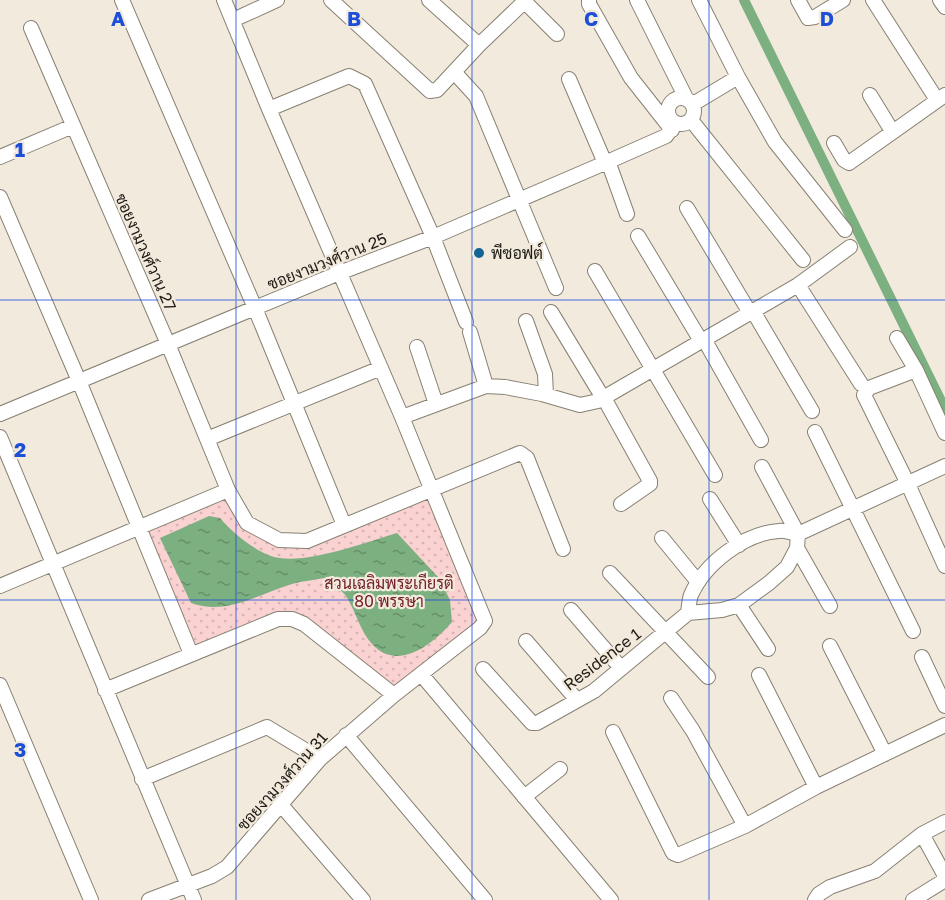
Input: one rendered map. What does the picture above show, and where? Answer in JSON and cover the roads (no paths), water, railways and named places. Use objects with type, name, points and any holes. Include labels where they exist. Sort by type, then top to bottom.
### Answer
[{"type":"street","points":[[122,0],[255,308],[344,525]]},
{"type":"street","points":[[224,0],[432,490]]},
{"type":"street","points":[[233,20],[277,0]]},
{"type":"street","points":[[331,0],[430,91],[437,90],[524,1],[557,34]]},
{"type":"street","points":[[429,0],[479,45]]},
{"type":"street","points":[[589,0],[589,4],[631,78],[671,130]]},
{"type":"street","points":[[637,0],[690,101],[694,113],[691,120],[803,260]]},
{"type":"street","points":[[699,0],[738,77],[775,142],[845,230]]},
{"type":"street","points":[[798,0],[808,18],[815,17],[843,0]]},
{"type":"street","points":[[834,143],[846,162],[849,162],[941,98],[873,0]]},
{"type":"street","points":[[940,0],[945,7]]},
{"type":"street","name":"ซอยงามวงศ์วาน 27","points":[[31,28],[168,344],[228,490],[247,523],[279,540],[307,541],[520,453],[527,458],[562,549]]},
{"type":"street","points":[[454,72],[476,96],[556,288]]},
{"type":"street","points":[[269,109],[349,76],[365,84],[433,237],[468,327],[486,386]]},
{"type":"street","points":[[671,130],[668,114],[669,105],[674,99],[690,101],[738,77]]},
{"type":"street","points":[[569,79],[627,214]]},
{"type":"street","points":[[870,95],[892,131]]},
{"type":"street","name":"ซอยงามวงศ์วาน 25","points":[[0,414],[339,273],[433,237],[606,162],[691,120]]},
{"type":"street","points":[[0,157],[73,126]]},
{"type":"street","points":[[0,197],[80,381],[191,654]]},
{"type":"street","points":[[687,208],[812,411]]},
{"type":"street","points":[[638,236],[761,440]]},
{"type":"street","points":[[402,417],[486,386],[505,387],[546,395],[580,405],[604,398],[798,285],[850,247]]},
{"type":"street","points":[[595,271],[715,475]]},
{"type":"street","points":[[798,285],[861,384]]},
{"type":"street","points":[[551,312],[604,398],[650,481],[646,488],[621,504]]},
{"type":"street","points":[[526,321],[545,374],[546,395]]},
{"type":"street","points":[[897,338],[916,370],[945,433]]},
{"type":"street","points":[[417,347],[436,405]]},
{"type":"street","points":[[207,439],[381,369]]},
{"type":"street","points":[[916,370],[869,388],[864,395],[944,561]]},
{"type":"street","points":[[815,432],[914,631]]},
{"type":"street","points":[[0,437],[194,900]]},
{"type":"street","points":[[797,541],[780,531],[760,535],[739,544],[717,561],[698,582],[690,597],[688,613],[722,610],[739,605],[787,567],[797,541],[853,507],[945,466]]},
{"type":"street","points":[[762,467],[830,606]]},
{"type":"street","points":[[0,586],[228,490]]},
{"type":"street","name":"ซอยงามวงศ์วาน 31","points":[[149,900],[212,876],[227,867],[282,806],[320,759],[394,695],[480,628],[485,621],[432,490]]},
{"type":"street","points":[[710,499],[739,544]]},
{"type":"street","points":[[662,538],[698,582]]},
{"type":"street","points":[[610,573],[708,677]]},
{"type":"street","points":[[739,605],[768,649]]},
{"type":"street","points":[[571,610],[621,668]]},
{"type":"street","name":"Residence 1","points":[[483,669],[532,723],[539,722],[594,691],[688,613]]},
{"type":"street","points":[[105,690],[278,619],[292,619],[304,624],[394,695]]},
{"type":"street","points":[[526,641],[577,700]]},
{"type":"street","points":[[830,646],[885,754]]},
{"type":"street","points":[[922,657],[945,706]]},
{"type":"street","points":[[421,674],[611,900]]},
{"type":"street","points":[[759,675],[816,787]]},
{"type":"street","points":[[0,685],[91,900]]},
{"type":"street","points":[[671,698],[693,731],[745,826]]},
{"type":"street","points":[[613,732],[673,853],[684,854],[745,826],[816,787],[945,725]]},
{"type":"street","points":[[142,779],[267,727],[320,759]]},
{"type":"street","points":[[346,735],[485,900]]},
{"type":"street","points":[[524,797],[560,769]]},
{"type":"street","points":[[282,806],[363,900]]},
{"type":"street","points":[[815,900],[819,894],[830,887],[875,871],[922,834],[945,822]]},
{"type":"street","points":[[922,834],[945,876]]},
{"type":"street","points":[[913,900],[945,880]]},
{"type":"water","points":[[209,516],[220,518],[250,545],[271,556],[284,559],[334,552],[397,533],[439,578],[450,600],[452,622],[436,638],[416,652],[394,656],[383,653],[373,645],[346,596],[325,578],[292,584],[230,605],[217,607],[191,603],[160,538]]},
{"type":"waterway","points":[[744,0],[945,409]]},
{"type":"place","name":"พีซอฟต์","points":[[479,253]]},
{"type":"park label","name":"สวนเฉลิมพระเกียรติ 80 พรรษา","points":[[389,592]]}]
